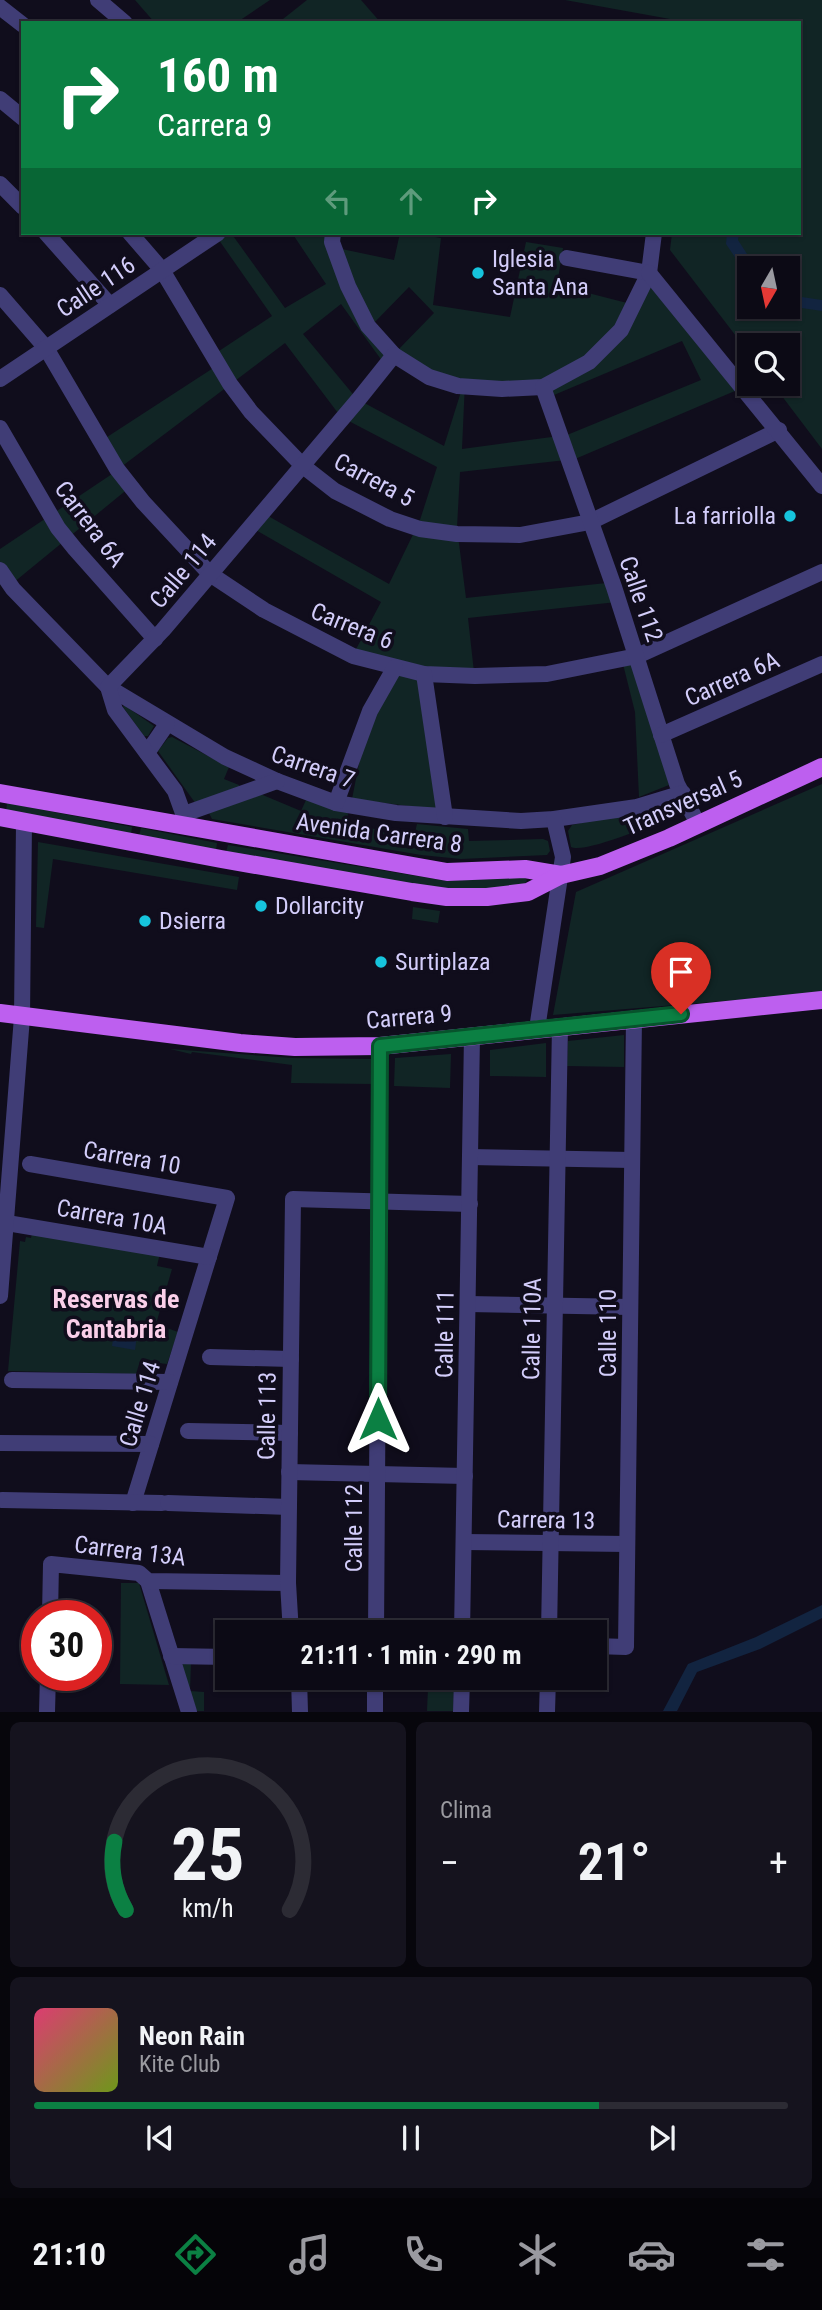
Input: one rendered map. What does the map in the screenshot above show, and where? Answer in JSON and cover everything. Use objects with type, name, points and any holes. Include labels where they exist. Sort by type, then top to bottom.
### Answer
[{"type":"main road","name":"Transversal 5","points":[[561,875],[600,866],[822,768]]},
{"type":"main road","name":"Avenida Carrera 8","points":[[0,793],[186,821],[447,872],[525,869],[561,875]]},
{"type":"main road","name":"Avenida Carrera 8","points":[[0,817],[221,859],[447,897],[487,897],[528,892],[561,875]]},
{"type":"main road","name":"Carrera 9","points":[[0,1013],[240,1043],[295,1047],[380,1046],[822,1000]]},
{"type":"street","points":[[98,0],[123,21]]},
{"type":"street","points":[[0,7],[21,23]]},
{"type":"street","points":[[0,99],[21,116]]},
{"type":"street","points":[[0,184],[21,205]]},
{"type":"street","points":[[48,235],[110,305]]},
{"type":"street","name":"Carrera 5","points":[[132,235],[162,270],[230,384],[251,412],[303,466],[335,491],[390,519],[420,529],[457,534],[520,535],[590,522],[779,430]]},
{"type":"street","name":"Calle 116","points":[[0,379],[215,235]]},
{"type":"street","points":[[333,235],[332,242],[348,286],[368,327],[394,355],[429,377],[458,386],[502,389],[543,387],[589,362],[621,330],[649,273],[654,235]]},
{"type":"street","points":[[567,258],[649,273],[822,486]]},
{"type":"street","name":"Carrera 6","points":[[0,295],[46,348],[117,469],[210,573],[264,610],[353,656],[424,674],[547,674],[637,656],[822,572]]},
{"type":"street","name":"Calle 114","points":[[108,687],[155,639],[394,355]]},
{"type":"street","name":"Calle 112","points":[[543,387],[637,656],[677,784],[698,824]]},
{"type":"street","name":"Carrera 6A","points":[[0,428],[52,520],[155,639]]},
{"type":"street","name":"Carrera 7","points":[[0,570],[13,589],[108,687],[225,757],[276,781],[336,803],[396,813],[445,817],[554,820],[637,807],[683,793]]},
{"type":"street","name":"Carrera 6A","points":[[661,735],[822,664]]},
{"type":"street","points":[[336,803],[370,711],[395,667]]},
{"type":"street","points":[[424,674],[445,817]]},
{"type":"street","points":[[108,687],[115,710],[175,791],[186,821],[276,781]]},
{"type":"street","points":[[147,753],[167,724]]},
{"type":"street","points":[[537,1029],[563,857],[554,820]]},
{"type":"street","points":[[0,1296],[22,1017],[24,822]]},
{"type":"street","name":"Calle 110","points":[[607,1646],[626,1647],[634,1018]]},
{"type":"street","name":"Calle 110A","points":[[548,1620],[560,1026]]},
{"type":"street","name":"Calle 111","points":[[462,1620],[472,1036]]},
{"type":"street","name":"Calle 112","points":[[376,1620],[380,1046]]},
{"type":"street","points":[[470,1157],[632,1160]]},
{"type":"street","name":"Carrera 10","points":[[30,1164],[227,1198]]},
{"type":"street","name":"Calle 114","points":[[133,1503],[227,1198]]},
{"type":"street","name":"Calle 113","points":[[290,1620],[288,1583],[293,1199],[379,1202]]},
{"type":"street","points":[[379,1202],[470,1204]]},
{"type":"street","name":"Carrera 10A","points":[[7,1223],[209,1256]]},
{"type":"street","points":[[468,1304],[631,1307]]},
{"type":"street","points":[[211,1357],[290,1359]]},
{"type":"street","points":[[12,1381],[170,1382]]},
{"type":"street","points":[[188,1431],[290,1433]]},
{"type":"street","points":[[1,1443],[151,1444]]},
{"type":"street","points":[[289,1472],[465,1476]]},
{"type":"street","points":[[2,1500],[289,1507]]},
{"type":"street","name":"Carrera 13","points":[[464,1542],[627,1545]]},
{"type":"street","name":"Carrera 13A","points":[[50,1600],[51,1564],[139,1573],[148,1581],[288,1583]]},
{"type":"street","points":[[148,1581],[189,1712]]},
{"type":"street","points":[[171,1656],[215,1657]]},
{"type":"street","points":[[299,1690],[300,1712]]},
{"type":"street","points":[[375,1690],[375,1712]]},
{"type":"street","points":[[461,1712],[462,1690]]},
{"type":"street","points":[[547,1712],[548,1690]]},
{"type":"street","points":[[47,1712],[48,1691]]},
{"type":"green space","points":[[135,0],[270,0],[239,21],[153,21]]},
{"type":"green space","points":[[307,0],[361,0],[379,21],[281,21]]},
{"type":"green space","points":[[565,0],[822,0],[822,449],[782,396],[800,396],[800,333],[737,333],[737,337],[670,250],[672,235],[801,235],[801,21],[681,21]]},
{"type":"green space","points":[[215,235],[232,235],[285,308],[326,284],[293,235],[335,235],[337,248],[394,260],[400,235],[424,235],[441,238],[433,305],[510,317],[526,242],[563,248],[557,285],[631,304],[652,266],[737,370],[737,390],[575,459],[460,472],[457,528],[466,598],[616,582],[626,601],[468,618],[474,672],[430,671],[449,811],[352,799],[370,708],[387,664],[354,653],[381,602],[249,526],[261,512],[389,584],[420,520],[437,467],[341,417],[285,343],[121,467],[135,483],[13,583],[0,563],[0,549],[121,468],[104,439],[221,363],[216,353],[272,316]],"holes":[[[409,287],[434,313],[396,352],[372,325]],[[341,304],[385,365],[396,352],[433,373],[464,382],[444,446],[357,399],[303,334]],[[682,341],[701,380],[567,435],[462,449],[465,382],[550,382],[554,395]]]},
{"type":"green space","points":[[640,653],[669,785],[639,797],[635,712],[621,656]]},
{"type":"green space","points":[[124,705],[154,726],[148,736],[144,736]]},
{"type":"green space","points":[[172,737],[229,767],[224,779],[239,785],[240,788],[196,804],[158,751],[168,738]]},
{"type":"green space","points":[[822,784],[822,993],[553,1015],[576,892]]},
{"type":"green space","points":[[258,793],[301,811],[306,800],[348,812],[347,824],[414,836],[417,824],[468,829],[469,841],[543,839],[548,841],[550,851],[547,855],[461,859],[421,855],[212,819],[209,813]]},
{"type":"green space","points":[[7,803],[132,827],[131,835],[6,812]]},
{"type":"green space","points":[[669,804],[678,808],[676,816],[605,842],[579,848],[571,847],[568,831],[572,825]]},
{"type":"green space","points":[[141,828],[217,843],[216,851],[139,836]]},
{"type":"green space","points":[[38,842],[239,877],[237,890],[53,859],[44,928],[36,927]]},
{"type":"green space","points":[[228,845],[447,881],[523,876],[527,880],[524,886],[447,891],[226,852]]},
{"type":"green space","points":[[413,907],[440,911],[438,923],[412,919]]},
{"type":"green space","points":[[624,1035],[624,1067],[567,1066],[568,1041]]},
{"type":"green space","points":[[546,1043],[546,1077],[490,1076],[490,1050]]},
{"type":"green space","points":[[170,1049],[293,1058],[372,1059],[372,1084],[291,1083],[292,1065],[191,1054]]},
{"type":"green space","points":[[451,1054],[450,1088],[394,1086],[395,1058]]},
{"type":"green space","points":[[32,1233],[160,1253],[157,1266],[172,1269],[156,1324],[178,1332],[167,1364],[140,1361],[136,1374],[8,1371],[20,1241],[25,1242],[26,1237],[31,1238]]},
{"type":"green space","points":[[121,1583],[139,1583],[169,1685],[120,1684]]},
{"type":"green space","points":[[180,1663],[191,1663],[190,1691],[204,1692],[204,1711],[197,1711]]},
{"type":"green space","points":[[428,1690],[454,1690],[453,1711],[427,1711]]},
{"type":"water","points":[[727,235],[739,235],[738,240],[748,256],[737,256],[737,260],[726,244]]},
{"type":"water","points":[[800,297],[822,300],[822,311],[800,308]]},
{"type":"water","points":[[115,1325],[138,1328],[135,1350],[112,1346]]},
{"type":"water","points":[[822,1605],[822,1618],[760,1649],[697,1672],[677,1711],[663,1711],[688,1664],[756,1637]]},
{"type":"place","name":"Iglesia Santa Ana","points":[[478,273]]},
{"type":"place","name":"La farriolla","points":[[790,516]]},
{"type":"place","name":"Dollarcity","points":[[261,906]]},
{"type":"place","name":"Dsierra","points":[[145,921]]},
{"type":"place","name":"Surtiplaza","points":[[381,962]]},
{"type":"district","name":"Reservas de Cantabria","points":[[116,1314]]},
{"type":"route","points":[[378,1419],[380,1046],[681,1014]]}]
